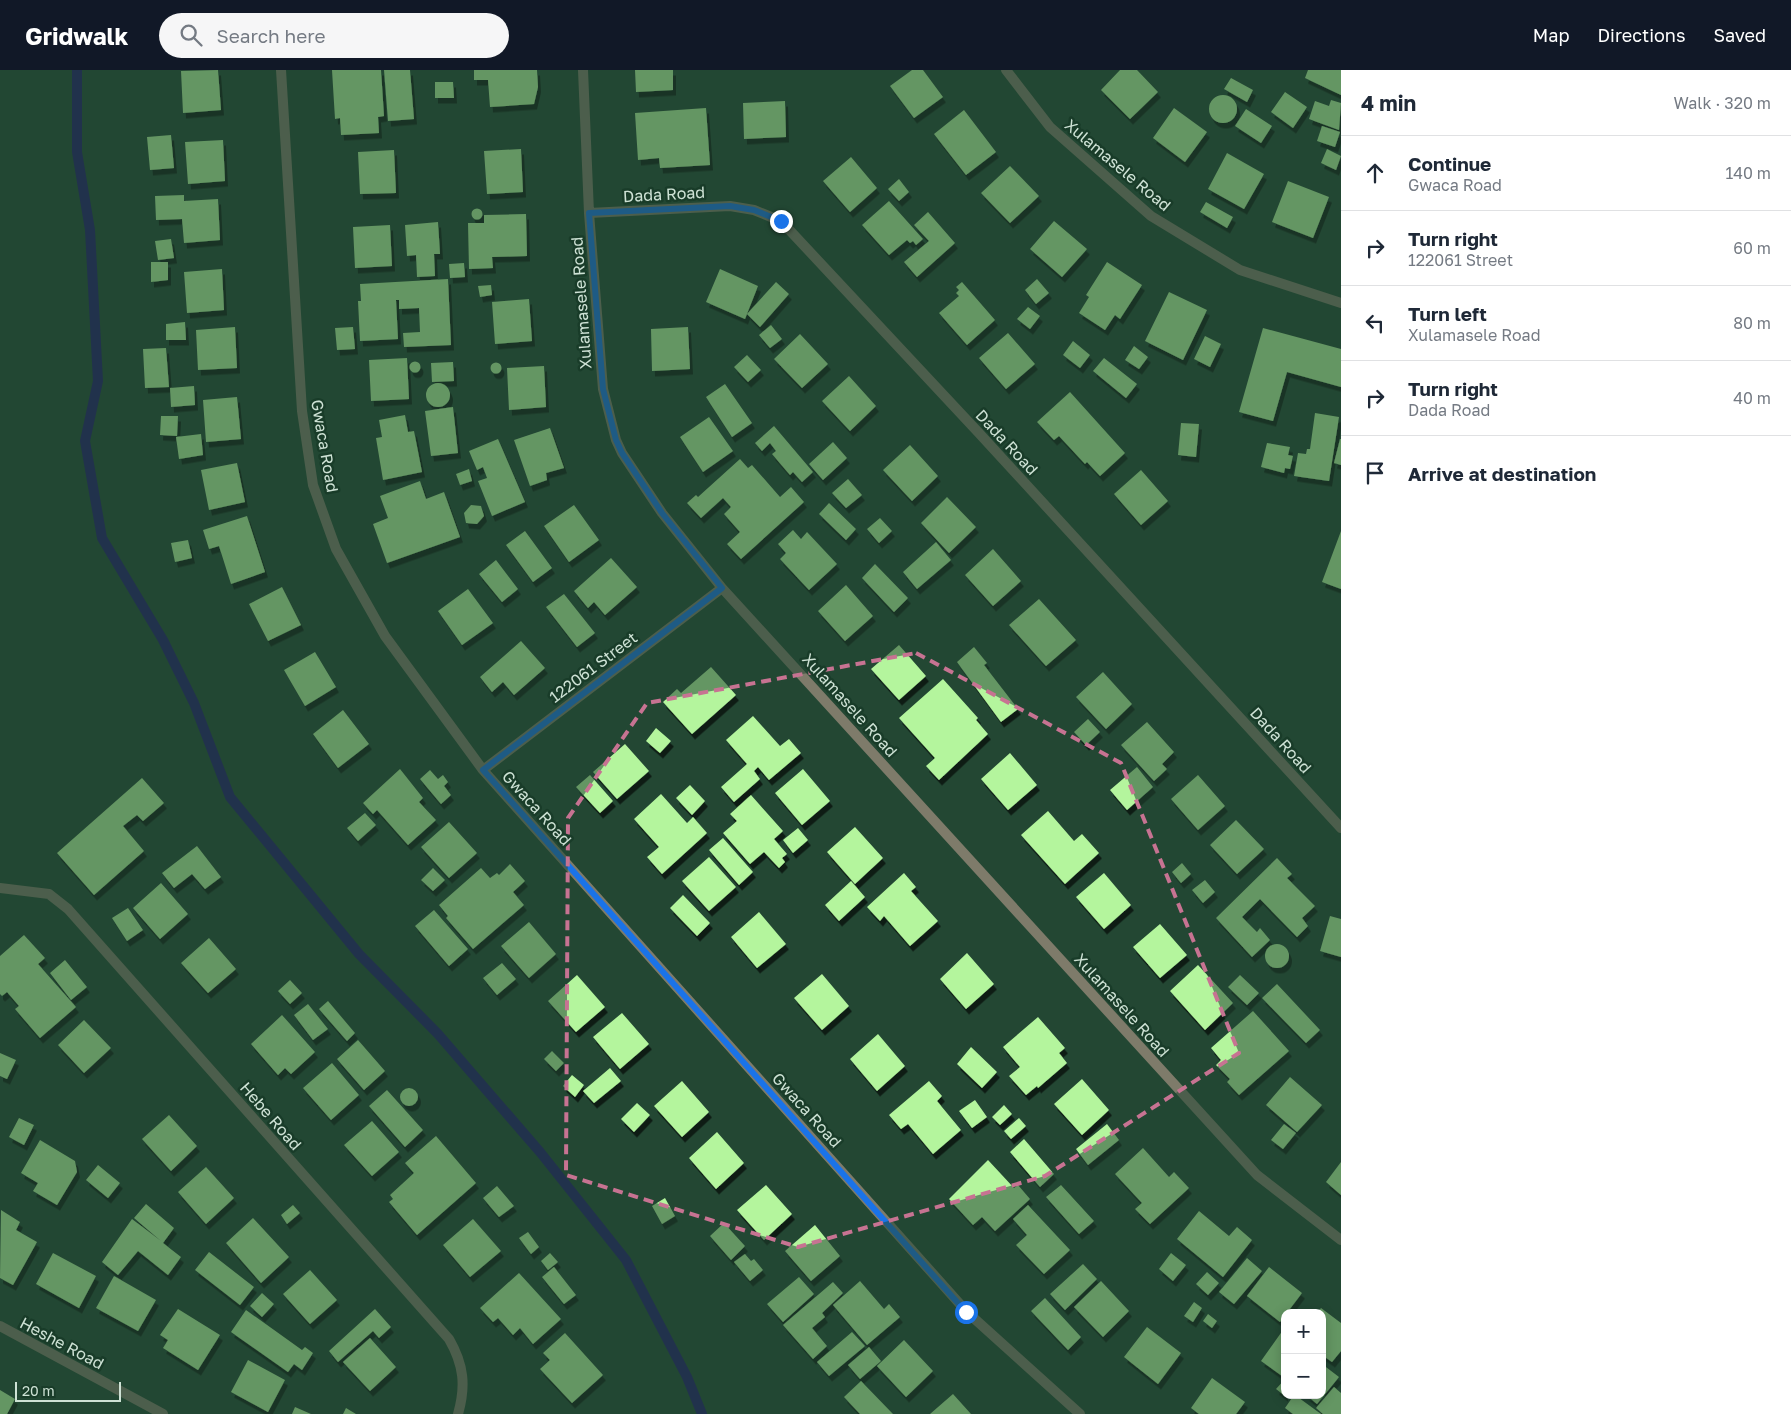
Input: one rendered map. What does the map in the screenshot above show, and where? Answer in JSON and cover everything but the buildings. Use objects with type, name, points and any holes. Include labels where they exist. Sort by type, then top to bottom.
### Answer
[{"type":"street","name":"Gwaca Road","points":[[281,70],[302,411],[313,485],[336,549],[385,636],[483,770],[966,1312],[1080,1414]]},
{"type":"street","name":"Xulamasele Road","points":[[583,70],[589,213],[603,389],[616,440],[622,453],[662,513],[722,588],[1257,1175],[1341,1240]]},
{"type":"street","name":"Xulamasele Road","points":[[1006,70],[1050,127],[1151,216],[1240,270],[1341,303]]},
{"type":"street","name":"Dada Road","points":[[589,213],[730,206],[754,210],[781,221],[978,432],[1341,828]]},
{"type":"street","name":"122061 Street","points":[[483,770],[722,588]]},
{"type":"street","name":"Hebe Road","points":[[0,888],[50,894],[68,909],[449,1340],[458,1354],[463,1371],[462,1399],[458,1414]]},
{"type":"street","name":"Heshe Road","points":[[0,1326],[163,1414]]},
{"type":"highlighted area","points":[[916,653],[1121,763],[1239,1053],[1045,1176],[798,1247],[566,1175],[568,818],[647,703]]},
{"type":"waterway","points":[[77,70],[77,152],[90,230],[98,381],[85,441],[102,538],[163,640],[194,703],[230,797],[359,954],[438,1034],[540,1152],[626,1260],[687,1377],[702,1414]]},
{"type":"route","points":[[781,221],[754,210],[730,206],[589,213],[603,389],[616,440],[622,453],[662,513],[722,588],[483,770],[966,1312]]}]
